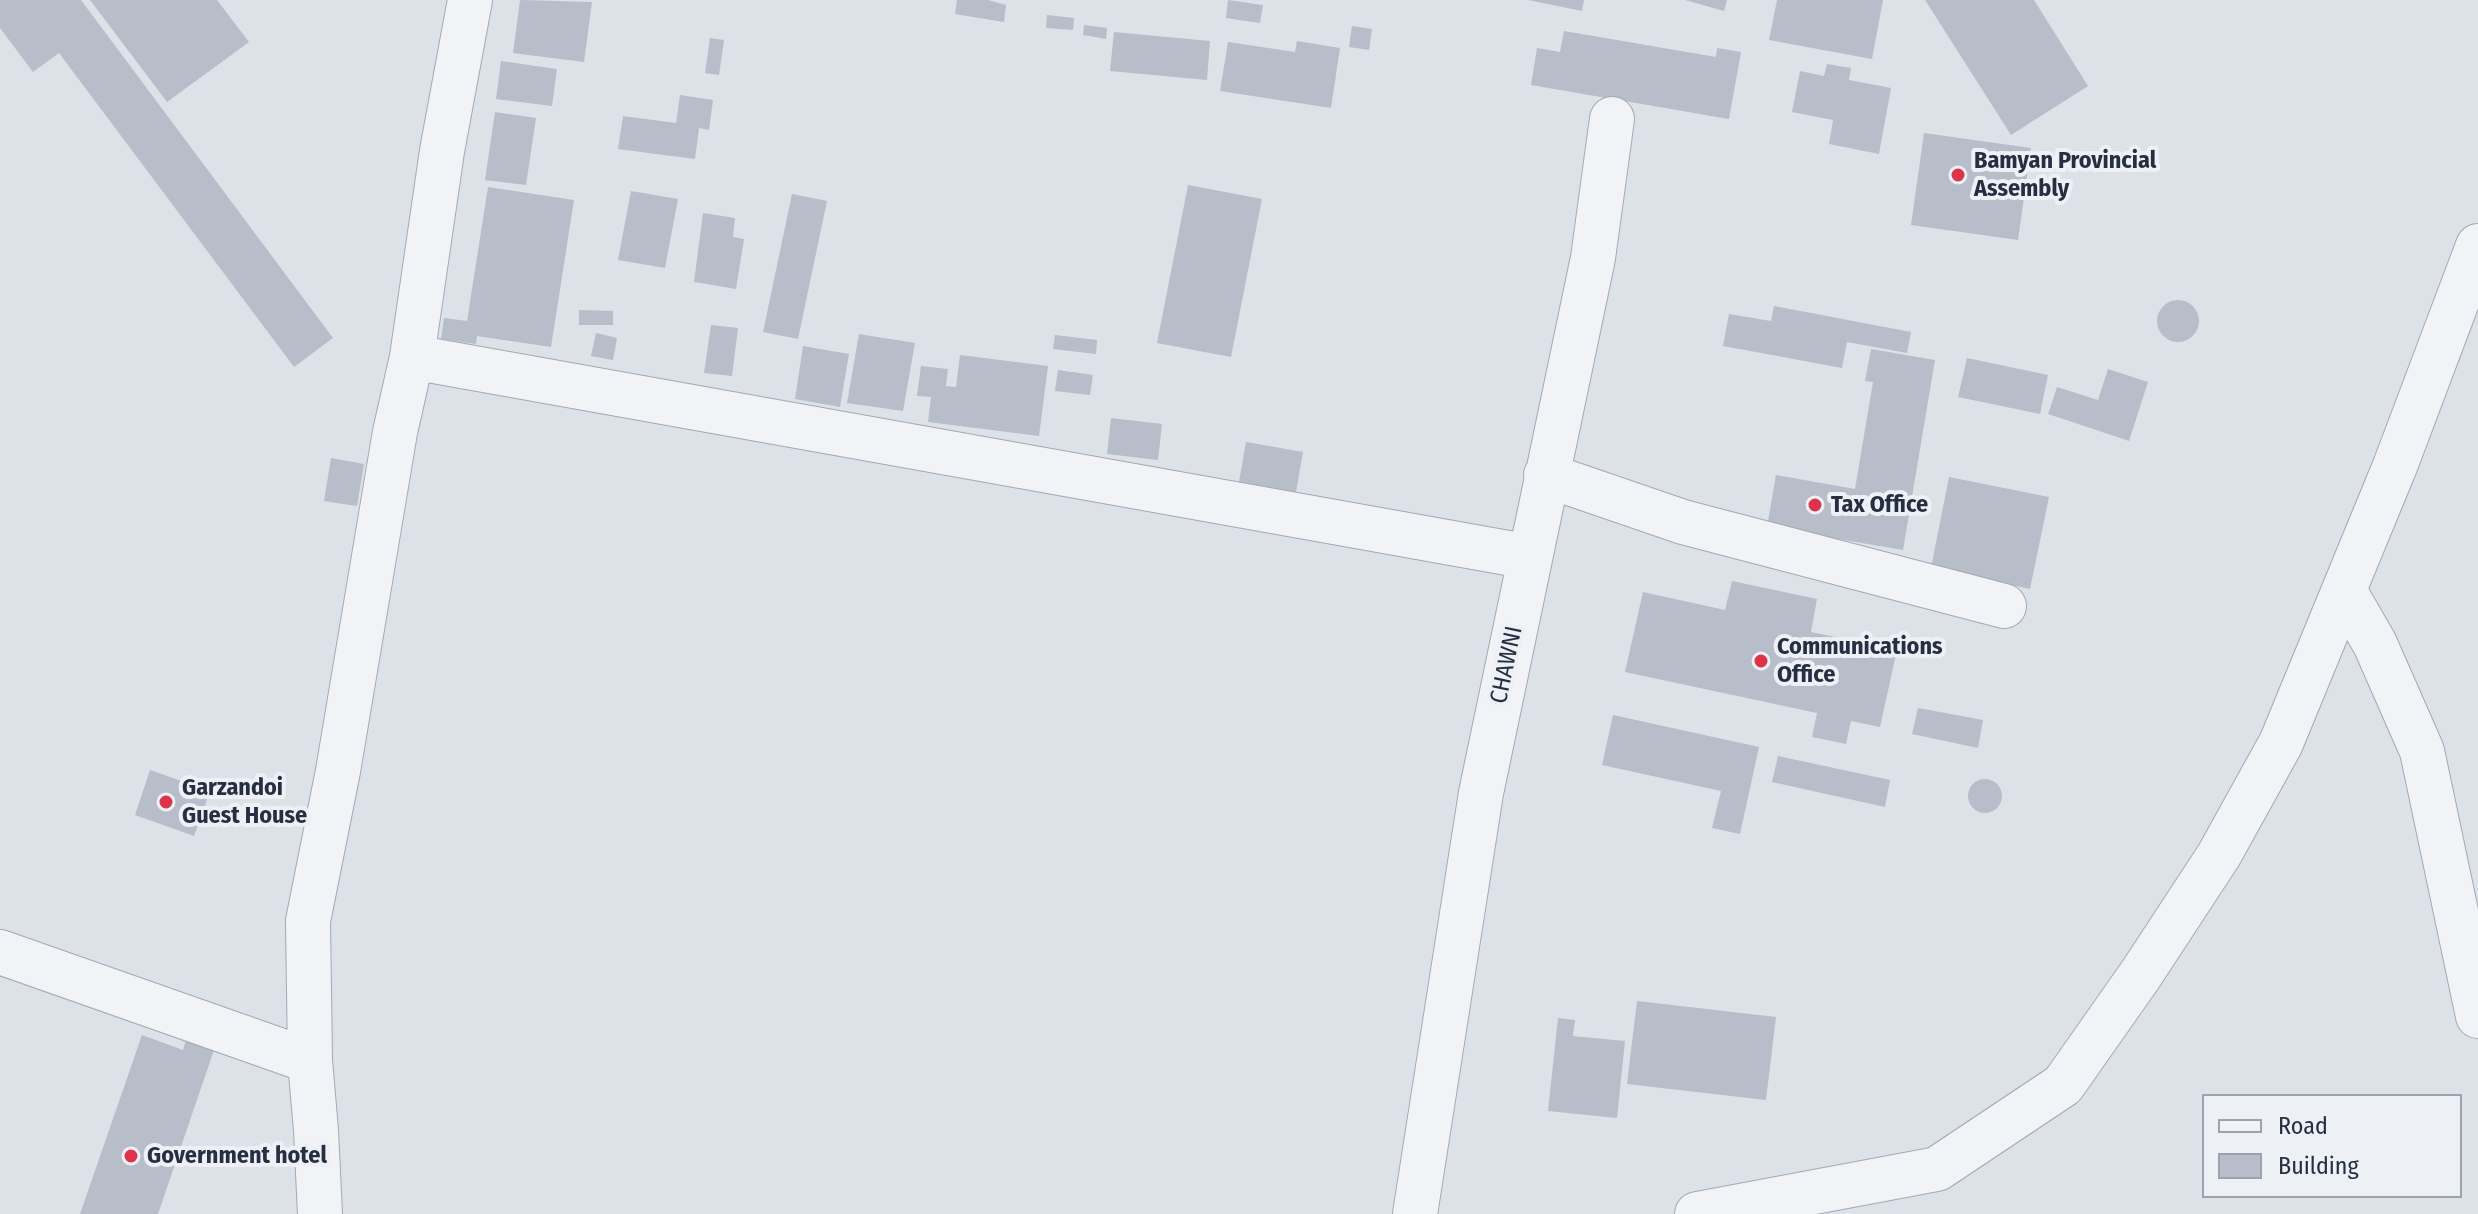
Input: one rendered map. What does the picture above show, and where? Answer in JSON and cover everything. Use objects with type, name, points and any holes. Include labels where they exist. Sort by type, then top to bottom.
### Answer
[{"type":"street","points":[[320,1214],[310,1061],[308,921],[338,771],[395,432],[412,357],[442,151],[470,0]]},
{"type":"street","name":"CHAWNI","points":[[1415,1214],[1481,793],[1593,258],[1612,119]]},
{"type":"street","points":[[1697,1214],[1937,1169],[2063,1085],[2219,855],[2281,743],[2395,466],[2478,246]]},
{"type":"street","points":[[412,357],[1530,557]]},
{"type":"street","points":[[1546,475],[1683,522],[2004,606]]},
{"type":"street","points":[[2345,592],[2375,644],[2422,751],[2478,1016]]},
{"type":"street","points":[[0,952],[310,1061]]},
{"type":"building","points":[[0,0],[81,0],[333,338],[294,367],[59,53],[33,72],[0,28]]},
{"type":"building","points":[[90,0],[217,0],[249,42],[167,102]]},
{"type":"building","points":[[520,0],[592,2],[584,62],[513,53]]},
{"type":"building","points":[[957,0],[988,0],[1006,5],[1004,22],[955,14]]},
{"type":"building","points":[[1228,0],[1263,5],[1260,23],[1226,18]]},
{"type":"building","points":[[1528,0],[1584,0],[1582,11]]},
{"type":"building","points":[[1685,0],[1727,0],[1724,11]]},
{"type":"building","points":[[1777,0],[1883,0],[1872,59],[1769,40]]},
{"type":"building","points":[[1925,0],[2034,0],[2088,86],[2011,135]]},
{"type":"building","points":[[1047,15],[1074,18],[1073,30],[1046,28]]},
{"type":"building","points":[[1084,25],[1107,28],[1106,39],[1083,35]]},
{"type":"building","points":[[1352,26],[1372,29],[1369,50],[1349,47]]},
{"type":"building","points":[[1564,31],[1716,57],[1717,48],[1741,52],[1729,119],[1531,85],[1537,48],[1560,52]]},
{"type":"building","points":[[1114,32],[1210,41],[1207,80],[1110,71]]},
{"type":"building","points":[[710,38],[724,40],[719,75],[705,73]]},
{"type":"building","points":[[1297,41],[1340,48],[1331,108],[1220,91],[1228,42],[1295,52]]},
{"type":"building","points":[[501,61],[557,69],[552,106],[496,99]]},
{"type":"building","points":[[1827,64],[1851,68],[1849,80],[1891,88],[1879,154],[1829,144],[1833,120],[1792,112],[1800,71],[1824,76]]},
{"type":"building","points":[[680,95],[713,100],[709,130],[699,128],[695,159],[618,149],[623,116],[676,123]]},
{"type":"building","points":[[495,112],[536,118],[526,185],[485,180]]},
{"type":"building","points":[[1924,133],[2031,148],[2018,240],[1911,225]]},
{"type":"building","points":[[1188,185],[1262,199],[1231,357],[1157,343]]},
{"type":"building","points":[[488,187],[574,200],[551,347],[477,336],[476,344],[441,339],[444,318],[467,321]]},
{"type":"building","points":[[631,191],[678,199],[665,268],[618,260]]},
{"type":"building","points":[[792,194],[827,201],[798,339],[763,332]]},
{"type":"building","points":[[703,213],[735,218],[733,237],[744,239],[736,289],[694,282]]},
{"type":"building","points":[[2178,300],[2193,306],[2199,321],[2193,336],[2178,342],[2163,336],[2157,321],[2163,306]]},
{"type":"building","points":[[1774,306],[1911,332],[1907,353],[1847,342],[1842,368],[1723,346],[1729,314],[1771,321]]},
{"type":"building","points":[[579,310],[613,311],[613,325],[579,325]]},
{"type":"building","points":[[711,325],[738,328],[732,376],[704,373]]},
{"type":"building","points":[[596,333],[617,338],[613,360],[591,356]]},
{"type":"building","points":[[859,334],[915,343],[903,411],[847,403]]},
{"type":"building","points":[[1055,335],[1097,340],[1096,354],[1053,349]]},
{"type":"building","points":[[803,346],[849,354],[840,407],[795,399]]},
{"type":"building","points":[[1871,349],[1935,360],[1903,550],[1767,527],[1776,475],[1855,489],[1873,382],[1865,381]]},
{"type":"building","points":[[960,355],[1048,366],[1039,436],[928,422],[931,397],[917,396],[921,366],[948,369],[946,386],[956,387]]},
{"type":"building","points":[[1967,358],[2048,375],[2040,414],[1958,397]]},
{"type":"building","points":[[2108,369],[2148,382],[2129,441],[2048,414],[2057,387],[2098,400]]},
{"type":"building","points":[[1058,370],[1093,375],[1090,395],[1055,391]]},
{"type":"building","points":[[1111,418],[1162,424],[1158,460],[1107,454]]},
{"type":"building","points":[[1246,442],[1303,452],[1296,492],[1239,482]]},
{"type":"building","points":[[331,458],[364,464],[357,506],[324,501]]},
{"type":"building","points":[[1949,477],[2049,497],[2030,589],[1931,568]]},
{"type":"building","name":"Communications Office","points":[[1732,581],[1817,599],[1811,632],[1897,650],[1880,727],[1851,721],[1846,744],[1812,737],[1817,713],[1625,672],[1643,592],[1725,610]]},
{"type":"building","points":[[1918,708],[1983,720],[1978,748],[1912,734]]},
{"type":"building","points":[[1613,715],[1759,747],[1740,834],[1712,828],[1721,791],[1602,765]]},
{"type":"building","points":[[1778,756],[1890,780],[1885,807],[1772,782]]},
{"type":"building","points":[[150,770],[210,791],[194,836],[135,815]]},
{"type":"building","points":[[1985,779],[1997,784],[2002,796],[1997,808],[1985,813],[1973,808],[1968,796],[1973,784]]},
{"type":"building","points":[[1637,1001],[1776,1017],[1766,1100],[1627,1084]]},
{"type":"building","points":[[1558,1018],[1575,1020],[1573,1036],[1625,1041],[1617,1118],[1548,1111]]},
{"type":"building","points":[[142,1035],[183,1050],[186,1040],[214,1050],[158,1214],[80,1214]]},
{"type":"place","name":"Bamyan Provincial Assembly","points":[[1958,175]]},
{"type":"place","name":"Tax Office","points":[[1815,505]]},
{"type":"place","name":"Communications Office","points":[[1761,661]]},
{"type":"place","name":"Garzandoi Guest House","points":[[166,802]]},
{"type":"place","name":"Government hotel","points":[[131,1156]]}]
